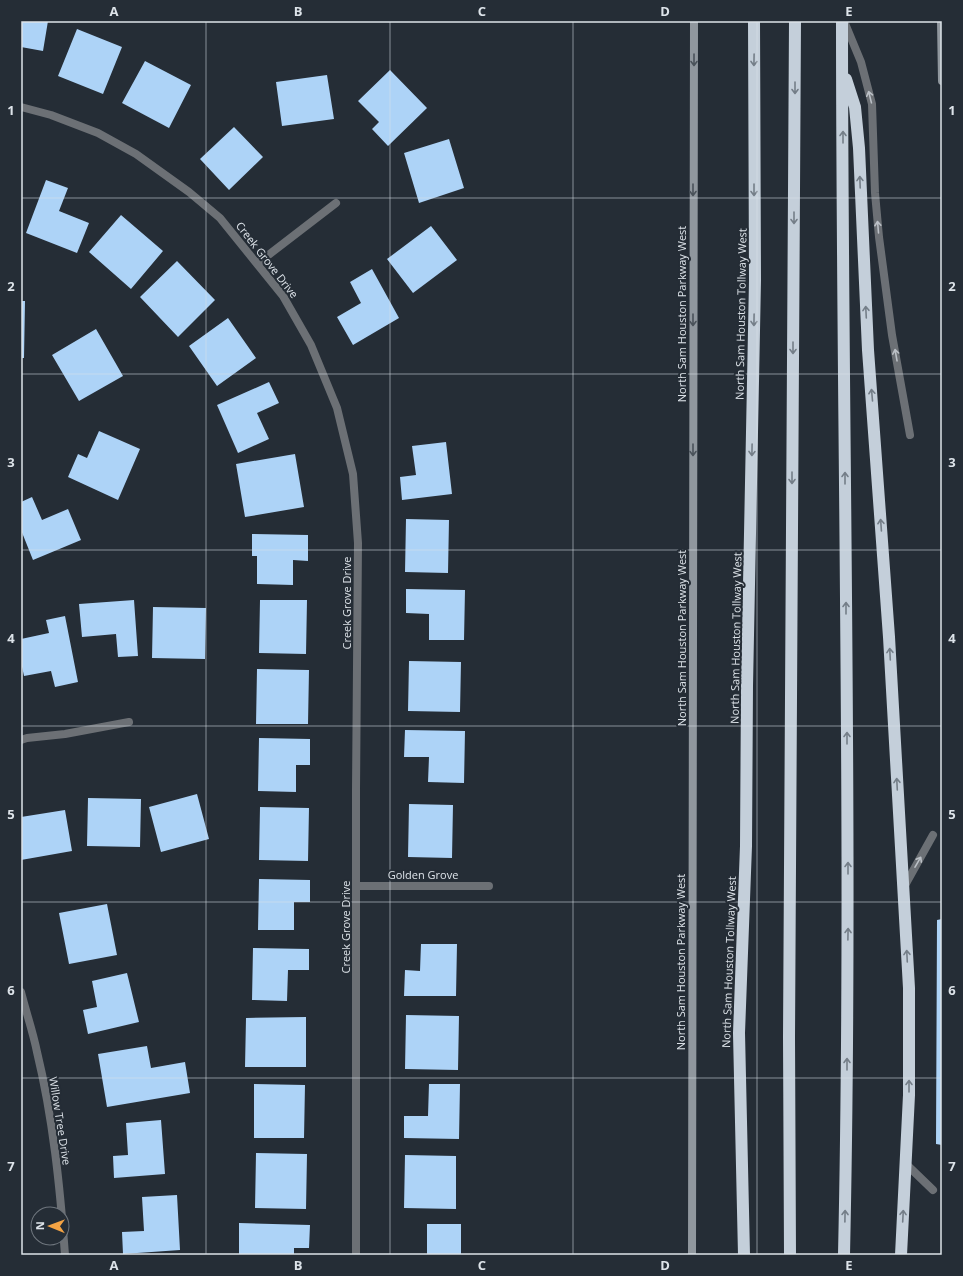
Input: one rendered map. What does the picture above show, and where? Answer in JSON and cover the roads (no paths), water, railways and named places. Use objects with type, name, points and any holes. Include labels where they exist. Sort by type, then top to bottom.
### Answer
[{"type":"highway","name":"North Sam Houston Tollway West","points":[[744,1255],[739,1033],[746,846],[747,678],[755,296],[754,21]]},
{"type":"highway","points":[[790,1255],[789,1021],[795,21]]},
{"type":"highway","points":[[843,21],[842,65],[848,899],[847,1103],[844,1255]]},
{"type":"highway","points":[[842,65],[855,107],[859,148],[868,350],[889,637],[909,988],[908,1095],[901,1255]]},
{"type":"main road","name":"North Sam Houston Parkway West","points":[[692,1255],[694,21]]},
{"type":"main road","points":[[941,21],[942,81]]},
{"type":"street","points":[[843,21],[861,62],[872,104],[875,193],[879,237],[892,335],[910,435]]},
{"type":"street","name":"Creek Grove Drive","points":[[21,107],[51,115],[98,133],[136,154],[190,192],[220,218],[258,263],[283,296],[312,346],[337,408],[353,474],[358,543],[356,1255]]},
{"type":"street","points":[[258,263],[336,203]]},
{"type":"street","points":[[21,740],[65,734],[129,722]]},
{"type":"street","points":[[903,888],[933,836]]},
{"type":"street","name":"Golden Grove","points":[[357,886],[489,886]]},
{"type":"street","name":"Willow Tree Drive","points":[[21,992],[37,1052],[51,1122],[60,1193],[65,1255]]},
{"type":"street","points":[[905,1163],[933,1190]]}]
